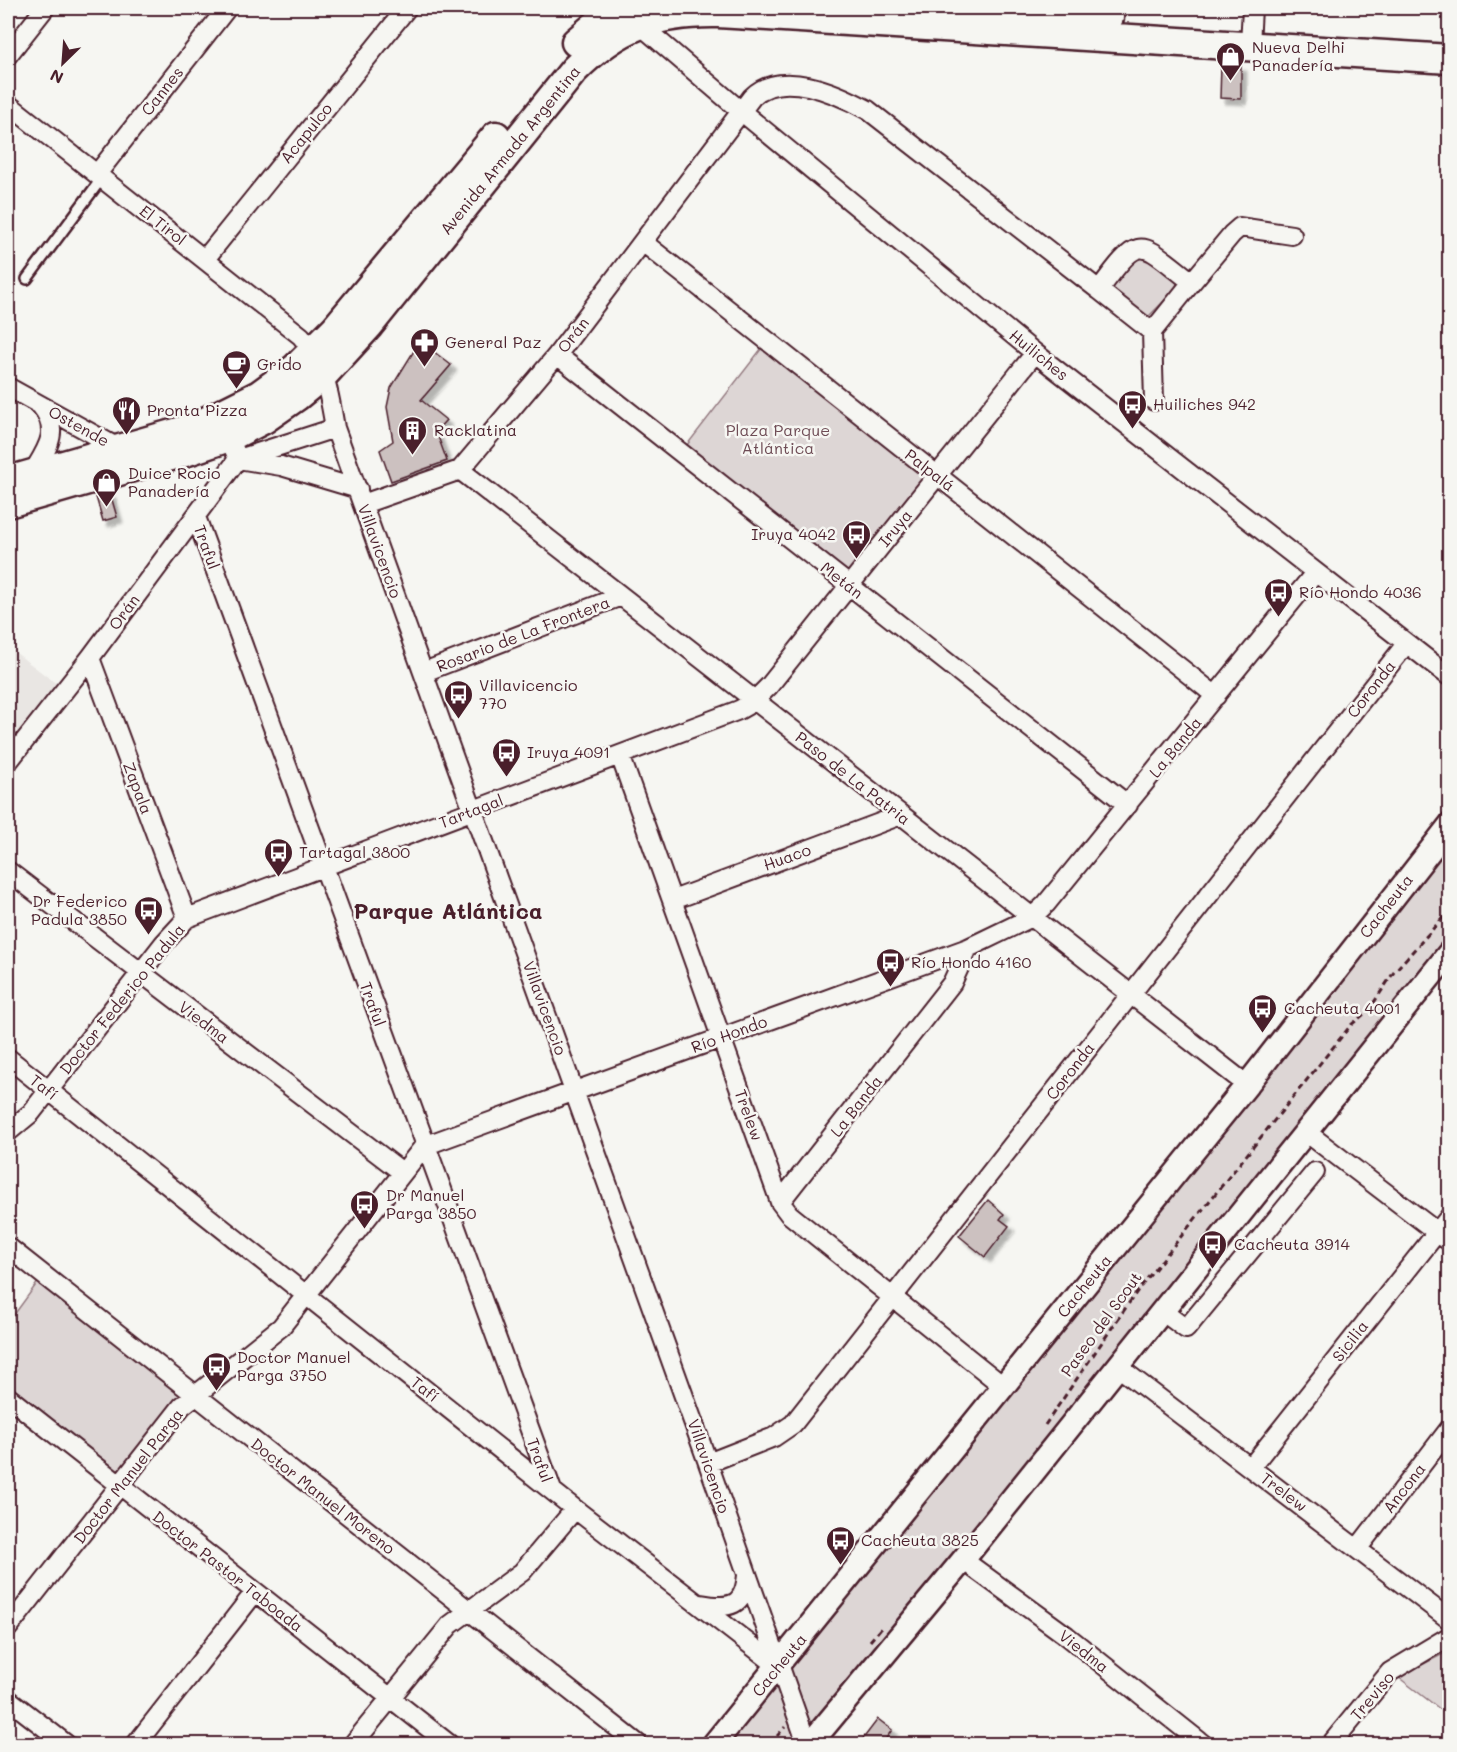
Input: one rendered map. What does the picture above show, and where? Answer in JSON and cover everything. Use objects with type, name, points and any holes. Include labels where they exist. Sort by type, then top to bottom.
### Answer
[{"type":"main road","name":"Avenida Armada Argentina","points":[[984,8],[1449,40]]},
{"type":"main road","name":"Avenida Armada Argentina","points":[[8,503],[174,455],[233,448],[320,362],[369,325],[574,70],[614,35],[630,15],[692,12],[938,16],[1251,26],[1449,59]]},
{"type":"main road","name":"Avenida Armada Argentina","points":[[20,477],[193,428],[239,407],[273,385],[320,362]]},
{"type":"street","points":[[8,55],[45,8]]},
{"type":"street","name":"Cannes","points":[[100,176],[227,8]]},
{"type":"street","name":"Acapulco","points":[[205,259],[407,8]]},
{"type":"street","name":"Huiliches","points":[[630,15],[742,112],[1035,353],[1449,677]]},
{"type":"street","name":"Orán","points":[[460,470],[557,355],[762,87],[773,83],[810,88],[842,96],[868,110],[1152,332]]},
{"type":"street","name":"El Tirol","points":[[8,105],[301,336],[320,362]]},
{"type":"street","points":[[1154,401],[1152,332],[1192,282],[1240,227],[1292,235]]},
{"type":"street","name":"Palpalá","points":[[644,243],[1216,696]]},
{"type":"street","points":[[1100,290],[1126,255],[1135,248],[1144,248],[1154,252],[1192,282]]},
{"type":"street","name":"Iruya","points":[[753,702],[769,686],[1035,353]]},
{"type":"street","name":"Metán","points":[[557,355],[1128,805]]},
{"type":"street","name":"Villavicencio","points":[[320,362],[335,428],[708,1463],[778,1666]]},
{"type":"street","name":"Ostende","points":[[8,387],[120,449]]},
{"type":"street","name":"Ostende","points":[[20,477],[47,446],[53,426],[50,417],[38,403]]},
{"type":"street","points":[[233,448],[335,428]]},
{"type":"street","points":[[233,448],[360,497],[460,470]]},
{"type":"street","name":"Orán","points":[[8,762],[196,517],[233,448]]},
{"type":"street","name":"Paso de La Patria","points":[[460,470],[753,702],[1246,1085]]},
{"type":"street","name":"Traful","points":[[196,517],[424,1146],[552,1490]]},
{"type":"street","name":"La Banda","points":[[1032,917],[1128,805],[1315,573]]},
{"type":"street","name":"Rosario de La Frontera","points":[[424,672],[621,596]]},
{"type":"street","name":"Coronda","points":[[708,1463],[786,1431],[1406,644]]},
{"type":"street","name":"Zapala","points":[[90,658],[187,918]]},
{"type":"street","name":"Tartagal","points":[[187,918],[739,710],[753,702]]},
{"type":"street","name":"Trelew","points":[[621,755],[780,1202],[789,1214],[1004,1386]]},
{"type":"street","name":"Huaco","points":[[673,900],[901,815]]},
{"type":"street","name":"Cacheuta","points":[[714,1744],[1246,1085],[1449,825]]},
{"type":"street","name":"Viedma","points":[[8,870],[402,1172]]},
{"type":"street","name":"Río Hondo","points":[[424,1146],[968,948],[1032,917]]},
{"type":"street","name":"Doctor Federico Padula","points":[[8,1132],[31,1113],[50,1091],[141,973],[187,918]]},
{"type":"street","name":"La Banda","points":[[780,1202],[952,983],[968,948]]},
{"type":"street","points":[[778,1666],[795,1717],[808,1744],[963,1560],[1449,952]]},
{"type":"street","name":"Tafí","points":[[8,1058],[575,1509],[778,1666]]},
{"type":"street","points":[[1306,1132],[1443,1237]]},
{"type":"street","name":"Doctor Manuel Parga","points":[[8,1628],[182,1406],[281,1327],[424,1146]]},
{"type":"street","points":[[1162,1311],[1186,1329],[1315,1172]]},
{"type":"street","name":"Sicilia","points":[[1251,1467],[1443,1237],[1449,1215]]},
{"type":"street","name":"Doctor Manuel Moreno","points":[[8,1247],[638,1744]]},
{"type":"street","name":"Trelew","points":[[1117,1366],[1358,1548],[1449,1620]]},
{"type":"street","name":"Doctor Pastor Taboada","points":[[8,1397],[449,1744]]},
{"type":"street","name":"Ancona","points":[[1358,1548],[1449,1428]]},
{"type":"street","points":[[353,1744],[450,1625],[522,1572],[575,1509]]},
{"type":"street","name":"Viedma","points":[[963,1560],[1067,1636],[1203,1744]]},
{"type":"street","points":[[698,1603],[729,1606],[739,1600],[746,1588],[747,1575]]},
{"type":"street","points":[[136,1744],[255,1592]]},
{"type":"street","name":"Treviso","points":[[1331,1744],[1390,1672],[1449,1636]]},
{"type":"street","points":[[8,1699],[66,1744]]},
{"type":"lane","points":[[27,279],[100,176]]},
{"type":"path","name":"Paseo del Scout","points":[[1044,1426],[1138,1290],[1351,1025],[1369,1010],[1394,972],[1449,910]]},
{"type":"path","points":[[868,1643],[878,1629],[887,1624]]},
{"type":"path","points":[[771,1744],[795,1717]]},
{"type":"shaded area","points":[[8,647],[61,687],[8,752]]},
{"type":"green space","points":[[1145,255],[1177,281],[1176,289],[1149,316],[1143,315],[1112,292],[1113,284],[1137,256]]},
{"type":"green space","name":"Plaza Parque Atlántica","points":[[765,344],[931,476],[847,578],[683,450]]},
{"type":"green space","points":[[1449,825],[1449,952],[810,1744],[714,1744]]},
{"type":"green space","points":[[38,1282],[184,1393],[119,1479],[8,1389],[8,1323]]},
{"type":"green space","points":[[1449,1651],[1449,1716],[1398,1677]]},
{"type":"building","name":"Nueva Delhi Panadería","points":[[1221,65],[1241,66],[1241,99],[1220,98]]},
{"type":"building","points":[[420,341],[451,365],[421,400],[446,420],[436,431],[447,461],[391,481],[380,450],[393,441],[387,407],[391,388]]},
{"type":"building","name":"Duice Rocio Panadería","points":[[110,493],[117,517],[103,521],[96,497]]},
{"type":"building","points":[[988,1200],[1004,1214],[1000,1219],[1009,1226],[985,1257],[959,1236]]},
{"type":"building","points":[[878,1719],[892,1730],[882,1744],[859,1744]]},
{"type":"place","name":"Nueva Delhi Panadería","points":[[1231,82]]},
{"type":"place","name":"General Paz","points":[[424,368]]},
{"type":"place","name":"Grido","points":[[236,390]]},
{"type":"place","name":"Huiliches 942","points":[[1132,430]]},
{"type":"place","name":"Pronta Pizza","points":[[126,436]]},
{"type":"place","name":"Racklatina","points":[[413,456]]},
{"type":"place","name":"Duice Rocio Panadería","points":[[107,508]]},
{"type":"place","name":"Iruya 4042","points":[[857,560]]},
{"type":"place","name":"Río Hondo 4036","points":[[1278,618]]},
{"type":"place","name":"Villavicencio 770","points":[[458,720]]},
{"type":"place","name":"Iruya 4091","points":[[506,778]]},
{"type":"place","name":"Tartagal 3800","points":[[278,878]]},
{"type":"place","name":"Dr Federico Padula 3850","points":[[148,936]]},
{"type":"place","name":"Río Hondo 4160","points":[[890,988]]},
{"type":"place","name":"Cacheuta 4001","points":[[1263,1034]]},
{"type":"place","name":"Dr Manuel Parga 3850","points":[[365,1230]]},
{"type":"place","name":"Cacheuta 3914","points":[[1213,1270]]},
{"type":"place","name":"Doctor Manuel Parga 3750","points":[[216,1392]]},
{"type":"place","name":"Cacheuta 3825","points":[[840,1566]]},
{"type":"district","name":"Parque Atlántica","points":[[448,911]]}]
